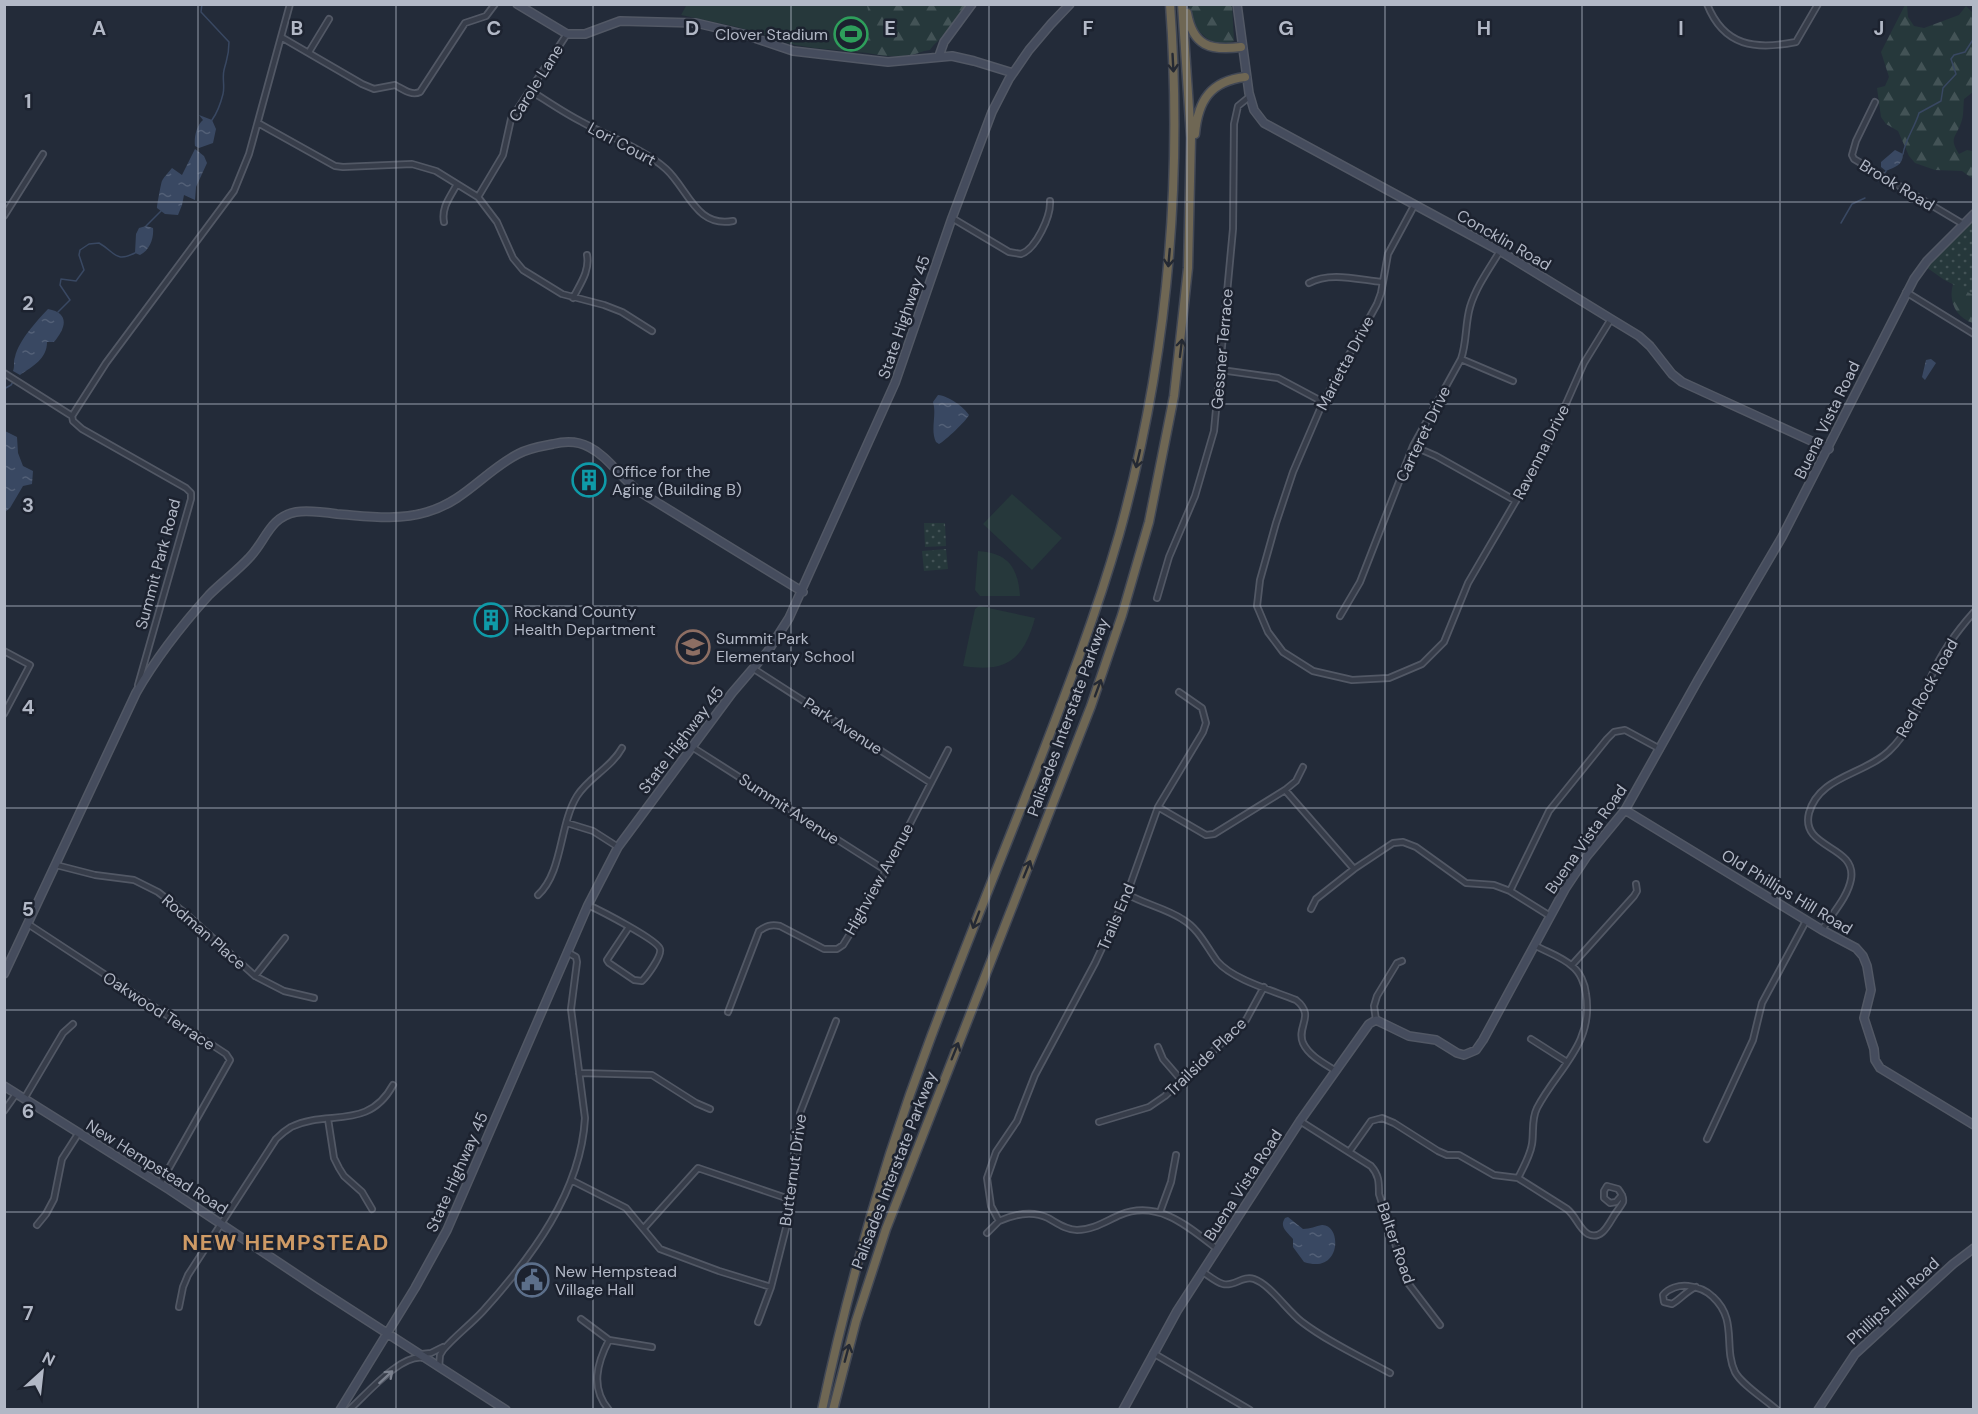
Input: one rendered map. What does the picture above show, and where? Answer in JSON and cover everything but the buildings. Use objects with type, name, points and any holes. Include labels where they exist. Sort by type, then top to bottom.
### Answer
[{"type":"highway","name":"Palisades Interstate Parkway","points":[[822,1410],[870,1219],[909,1096],[1075,669],[1106,578],[1130,493],[1157,359],[1171,231],[1175,119],[1170,4]]},
{"type":"highway","name":"Palisades Interstate Parkway","points":[[833,1410],[856,1321],[885,1229],[1088,714],[1134,577],[1156,491],[1173,406],[1186,300],[1191,203],[1190,123],[1184,4]]},
{"type":"highway","points":[[1184,4],[1191,28],[1203,43],[1218,49],[1241,47]]},
{"type":"highway","points":[[1191,203],[1195,128],[1202,105],[1211,91],[1221,83],[1245,77]]},
{"type":"highway","points":[[816,1410],[837,1343]]},
{"type":"street","points":[[4,373],[72,416],[106,363],[234,191],[258,123],[290,4]]},
{"type":"street","points":[[281,37],[362,84],[374,89],[395,85],[415,94],[420,92],[465,23],[486,16],[495,4]]},
{"type":"street","points":[[517,4],[567,34],[585,34],[627,21],[696,23],[743,34],[794,51],[893,62],[939,56],[965,58],[1013,73]]},
{"type":"street","points":[[939,56],[944,42],[972,4]]},
{"type":"street","name":"State Highway 45","points":[[340,1410],[388,1334],[433,1256],[460,1202],[567,952],[588,905],[618,848],[732,693],[754,669],[784,627],[803,592],[896,383],[989,118],[1013,73],[1042,33],[1070,4]]},
{"type":"street","name":"Concklin Road","points":[[1237,4],[1249,97],[1256,113],[1267,125],[1500,251],[1639,336],[1672,374],[1682,382],[1829,449]]},
{"type":"street","points":[[1707,4],[1723,30],[1744,43],[1757,47],[1772,47],[1796,42],[1818,4]]},
{"type":"street","points":[[309,52],[329,19]]},
{"type":"street","name":"Carole Lane","points":[[478,197],[503,155],[511,119],[567,34]]},
{"type":"street","name":"Lori Court","points":[[531,91],[580,122],[664,166],[674,176],[694,205],[707,217],[716,222],[734,221]]},
{"type":"street","name":"Gessner Terrace","points":[[1157,597],[1169,557],[1190,508],[1214,431],[1233,229],[1234,124],[1238,106],[1249,97]]},
{"type":"street","name":"Brook Road","points":[[1875,102],[1854,147],[1852,155],[1854,159],[1963,224]]},
{"type":"street","points":[[258,123],[335,166],[412,164],[436,171],[478,197],[497,222],[513,258],[523,270],[562,294],[622,312],[652,331]]},
{"type":"street","points":[[4,216],[43,154]]},
{"type":"street","points":[[444,222],[445,207],[457,184]]},
{"type":"street","points":[[952,218],[1009,252],[1021,254],[1033,247],[1048,216],[1050,201]]},
{"type":"street","points":[[4,203],[10,206]]},
{"type":"street","name":"Marietta Drive","points":[[1415,204],[1388,254],[1377,304],[1323,402],[1293,472],[1260,580],[1257,606],[1268,632],[1282,652],[1313,671],[1352,680],[1389,678],[1422,664],[1444,642],[1468,583]]},
{"type":"street","name":"Buena Vista Road","points":[[1123,1410],[1153,1353],[1203,1272],[1300,1121],[1369,1024],[1376,1020],[1409,1036],[1436,1040],[1464,1055],[1476,1050],[1536,946],[1575,872],[1625,810],[1782,537],[1829,449],[1906,292],[1922,267],[1974,214]]},
{"type":"street","name":"Carteret Drive","points":[[1340,616],[1360,582],[1413,446],[1461,359],[1473,298],[1500,251]]},
{"type":"street","points":[[573,298],[586,270],[587,255]]},
{"type":"street","points":[[1309,284],[1318,278],[1328,277],[1382,282]]},
{"type":"street","points":[[1906,292],[1974,334]]},
{"type":"street","name":"Ravenna Drive","points":[[1468,583],[1545,451],[1584,363],[1611,319]]},
{"type":"street","points":[[1461,359],[1513,381]]},
{"type":"street","points":[[1221,370],[1278,378],[1323,402]]},
{"type":"street","name":"Summit Park Road","points":[[4,974],[136,693],[191,499],[186,488],[82,429],[73,421],[72,416]]},
{"type":"street","points":[[136,693],[152,665],[210,595],[249,558],[275,522],[285,515],[304,511],[379,517],[426,513],[454,501],[517,455],[559,443],[579,443],[589,447],[602,456],[640,492],[803,592]]},
{"type":"street","points":[[1413,446],[1436,456],[1516,501]]},
{"type":"street","name":"Red Rock Road","points":[[1822,930],[1849,887],[1851,868],[1847,860],[1812,834],[1808,825],[1809,815],[1816,798],[1830,784],[1867,768],[1888,753],[1900,740],[1918,711],[1940,660],[1974,612]]},
{"type":"street","points":[[4,651],[30,665],[4,714]]},
{"type":"street","name":"Park Avenue","points":[[754,669],[931,783]]},
{"type":"street","name":"Trails End","points":[[999,1221],[991,1206],[987,1178],[999,1147],[1017,1121],[1035,1075],[1095,963],[1127,894],[1158,807],[1206,723],[1202,708],[1179,692]]},
{"type":"street","points":[[1510,891],[1549,812],[1614,732],[1625,730],[1660,749]]},
{"type":"street","name":"Summit Avenue","points":[[692,747],[885,870]]},
{"type":"street","points":[[538,895],[551,878],[577,797],[609,765],[621,748]]},
{"type":"street","name":"Highview Avenue","points":[[728,1012],[759,931],[772,925],[780,926],[824,949],[837,949],[848,938],[948,750]]},
{"type":"street","points":[[1158,807],[1206,835],[1214,834],[1296,782],[1303,767]]},
{"type":"street","points":[[1285,790],[1354,869]]},
{"type":"street","name":"Old Phillips Hill Road","points":[[1625,810],[1806,921],[1856,948],[1863,956],[1867,966],[1870,990],[1864,1018],[1875,1060],[1880,1068],[1974,1125]]},
{"type":"street","points":[[567,823],[593,831],[618,848]]},
{"type":"street","points":[[1311,909],[1316,899],[1354,869],[1393,843],[1403,842],[1423,852],[1466,883],[1486,883],[1510,891],[1550,916]]},
{"type":"street","name":"Rodman Place","points":[[56,865],[95,875],[134,880],[158,892],[255,976],[284,991],[314,998]]},
{"type":"street","points":[[1572,965],[1634,896],[1637,891],[1636,884]]},
{"type":"street","points":[[1127,894],[1140,902],[1181,918],[1205,941],[1218,962],[1238,976],[1296,1000],[1302,1005],[1306,1012],[1302,1034],[1303,1043],[1316,1058],[1336,1071]]},
{"type":"street","points":[[588,905],[629,927],[660,948],[661,952],[656,962],[642,981],[634,980],[607,960],[629,927]]},
{"type":"street","points":[[1707,1139],[1753,1040],[1762,1003],[1806,921]]},
{"type":"street","name":"Oakwood Terrace","points":[[28,924],[226,1054],[230,1060],[160,1184]]},
{"type":"street","points":[[255,976],[285,938]]},
{"type":"street","points":[[1518,1178],[1531,1149],[1536,1109],[1586,1030],[1588,1008],[1585,986],[1572,965],[1536,946]]},
{"type":"street","points":[[439,1367],[440,1354],[447,1344],[483,1311],[531,1252],[548,1226],[577,1165],[584,1134],[584,1105],[571,1009],[577,962],[576,957],[567,952]]},
{"type":"street","points":[[1376,1020],[1374,1006],[1377,996],[1397,963],[1402,961]]},
{"type":"street","name":"Trailside Place","points":[[1099,1122],[1149,1107],[1165,1096],[1246,1020],[1264,987]]},
{"type":"street","name":"Butternut Drive","points":[[758,1322],[771,1287],[792,1200],[800,1113],[836,1021]]},
{"type":"street","points":[[24,1099],[63,1033],[73,1024]]},
{"type":"street","points":[[1531,1039],[1567,1062]]},
{"type":"street","points":[[1158,1047],[1162,1059],[1182,1081]]},
{"type":"street","points":[[579,1073],[652,1075],[710,1110]]},
{"type":"street","points":[[179,1307],[188,1275],[276,1139],[291,1127],[352,1116],[377,1106],[386,1098],[393,1085]]},
{"type":"street","name":"New Hempstead Road","points":[[4,1086],[221,1223],[506,1410]]},
{"type":"street","points":[[4,1112],[16,1094]]},
{"type":"street","points":[[1349,1152],[1371,1120],[1382,1118],[1447,1155],[1459,1155],[1494,1175],[1518,1178],[1568,1209],[1574,1214],[1583,1230],[1590,1235],[1598,1235],[1605,1230],[1623,1201],[1622,1195]]},
{"type":"street","points":[[327,1119],[334,1158],[344,1176],[362,1192],[372,1209]]},
{"type":"street","name":"Balter Road","points":[[1300,1121],[1371,1166],[1376,1172],[1379,1179],[1379,1194],[1408,1283],[1440,1325]]},
{"type":"street","points":[[37,1225],[46,1215],[54,1199],[62,1159],[78,1134]]},
{"type":"street","points":[[1160,1212],[1171,1182],[1176,1155]]},
{"type":"street","points":[[644,1228],[698,1168],[792,1200]]},
{"type":"street","points":[[571,1180],[626,1208],[660,1249],[771,1287]]},
{"type":"street","points":[[987,1233],[999,1221],[1011,1215],[1030,1213],[1046,1217],[1075,1230],[1092,1228],[1133,1210],[1144,1209],[1160,1212],[1174,1219],[1218,1249]]},
{"type":"street","name":"Phillips Hill Road","points":[[1818,1410],[1855,1354],[1953,1264],[1974,1248]]},
{"type":"street","points":[[1203,1272],[1226,1285],[1253,1278],[1302,1322],[1390,1373]]},
{"type":"street","points":[[1696,1287],[1687,1290],[1672,1304],[1664,1302],[1663,1295],[1667,1290],[1684,1286],[1696,1287],[1712,1296],[1720,1304],[1728,1319],[1734,1369],[1740,1380],[1777,1410]]},
{"type":"street","points":[[581,1319],[609,1340],[652,1347]]},
{"type":"street","points":[[609,1340],[601,1356],[597,1382],[600,1396],[609,1410]]},
{"type":"street","points":[[417,1353],[426,1354],[447,1344]]},
{"type":"street","points":[[1153,1353],[1250,1410]]},
{"type":"street","points":[[349,1410],[399,1365],[415,1357],[427,1359]]},
{"type":"street","points":[[1233,1410],[1237,1402]]},
{"type":"street","points":[[356,1404],[362,1410]]},
{"type":"green space","name":"Clover Stadium","points":[[687,4],[964,5],[930,50],[909,54],[878,54],[795,45],[737,27],[681,15]]},
{"type":"green space","points":[[867,4],[966,5],[949,29],[929,48],[910,55],[890,56],[861,51],[869,16]]},
{"type":"green space","points":[[1189,5],[1232,5],[1234,41],[1221,46],[1203,35],[1192,19]]},
{"type":"green space","points":[[1907,5],[1908,17],[1914,26],[1924,28],[1959,15],[1966,6],[1973,13],[1973,92],[1964,99],[1962,120],[1954,141],[1959,154],[1967,150],[1972,151],[1973,179],[1962,171],[1935,170],[1915,163],[1909,156],[1898,131],[1886,124],[1881,117],[1877,88],[1885,86],[1889,77],[1881,52]]},
{"type":"green space","points":[[1973,220],[1973,323],[1958,313],[1952,297],[1953,284],[1943,279]]},
{"type":"green space","points":[[1973,220],[1973,295],[1926,267]]},
{"type":"green space","points":[[1012,494],[1062,538],[1032,570],[983,524]]},
{"type":"green space","points":[[924,523],[945,523],[946,546],[925,547]]},
{"type":"green space","points":[[946,549],[948,569],[924,571],[922,551]]},
{"type":"green space","points":[[978,551],[997,555],[1010,563],[1017,577],[1020,596],[980,596],[975,590]]},
{"type":"green space","points":[[979,606],[1035,618],[1031,632],[1019,653],[1002,665],[978,668],[963,666],[975,609]]},
{"type":"water","points":[[199,115],[212,120],[216,129],[213,143],[199,148],[195,146],[195,136],[203,120]]},
{"type":"water","points":[[195,149],[204,156],[207,163],[196,187],[195,200],[184,195],[178,215],[165,214],[157,208],[162,181],[172,168],[182,175]]},
{"type":"water","points":[[1895,150],[1903,154],[1902,161],[1886,171],[1881,167],[1881,162]]},
{"type":"water","points":[[146,226],[153,228],[153,236],[149,247],[140,255],[135,253],[136,234],[139,228]]},
{"type":"water","points":[[48,309],[60,314],[63,318],[61,332],[54,342],[47,342],[42,358],[20,375],[13,371],[17,351],[28,332]]},
{"type":"water","points":[[1931,359],[1936,363],[1925,380],[1922,377],[1926,360]]},
{"type":"water","points":[[938,395],[956,402],[969,415],[939,444],[934,437],[933,402]]},
{"type":"water","points":[[5,431],[17,437],[18,453],[23,466],[33,471],[32,484],[23,486],[10,508],[5,512]]},
{"type":"water","points":[[1288,1217],[1303,1229],[1322,1225],[1329,1227],[1333,1232],[1335,1248],[1332,1256],[1326,1262],[1317,1264],[1304,1262],[1293,1247],[1293,1239],[1283,1227],[1283,1221]]},
{"type":"waterway","points":[[202,4],[201,12],[229,42],[223,73],[223,94],[212,120]]},
{"type":"waterway","points":[[1903,154],[1919,113],[1941,101],[1943,88],[1956,74],[1951,59],[1954,55],[1965,52],[1974,38]]},
{"type":"waterway","points":[[1878,181],[1882,179]]},
{"type":"waterway","points":[[1841,223],[1852,204],[1865,198]]},
{"type":"waterway","points":[[146,226],[161,211]]},
{"type":"waterway","points":[[58,312],[70,300],[60,285],[61,279],[76,281],[84,270],[79,255],[80,250],[89,244],[99,243],[119,257],[135,253]]},
{"type":"waterway","points":[[4,389],[13,382]]},
{"type":"place","name":"Clover Stadium","points":[[851,34]]},
{"type":"place","name":"Office for the Aging (Building B)","points":[[589,480]]},
{"type":"place","name":"Rockand County Health Department","points":[[491,620]]},
{"type":"place","name":"Summit Park Elementary School","points":[[693,647]]},
{"type":"place","name":"New Hempstead Village Hall","points":[[532,1280]]},
{"type":"district","name":"NEW HEMPSTEAD","points":[[286,1242]]}]
